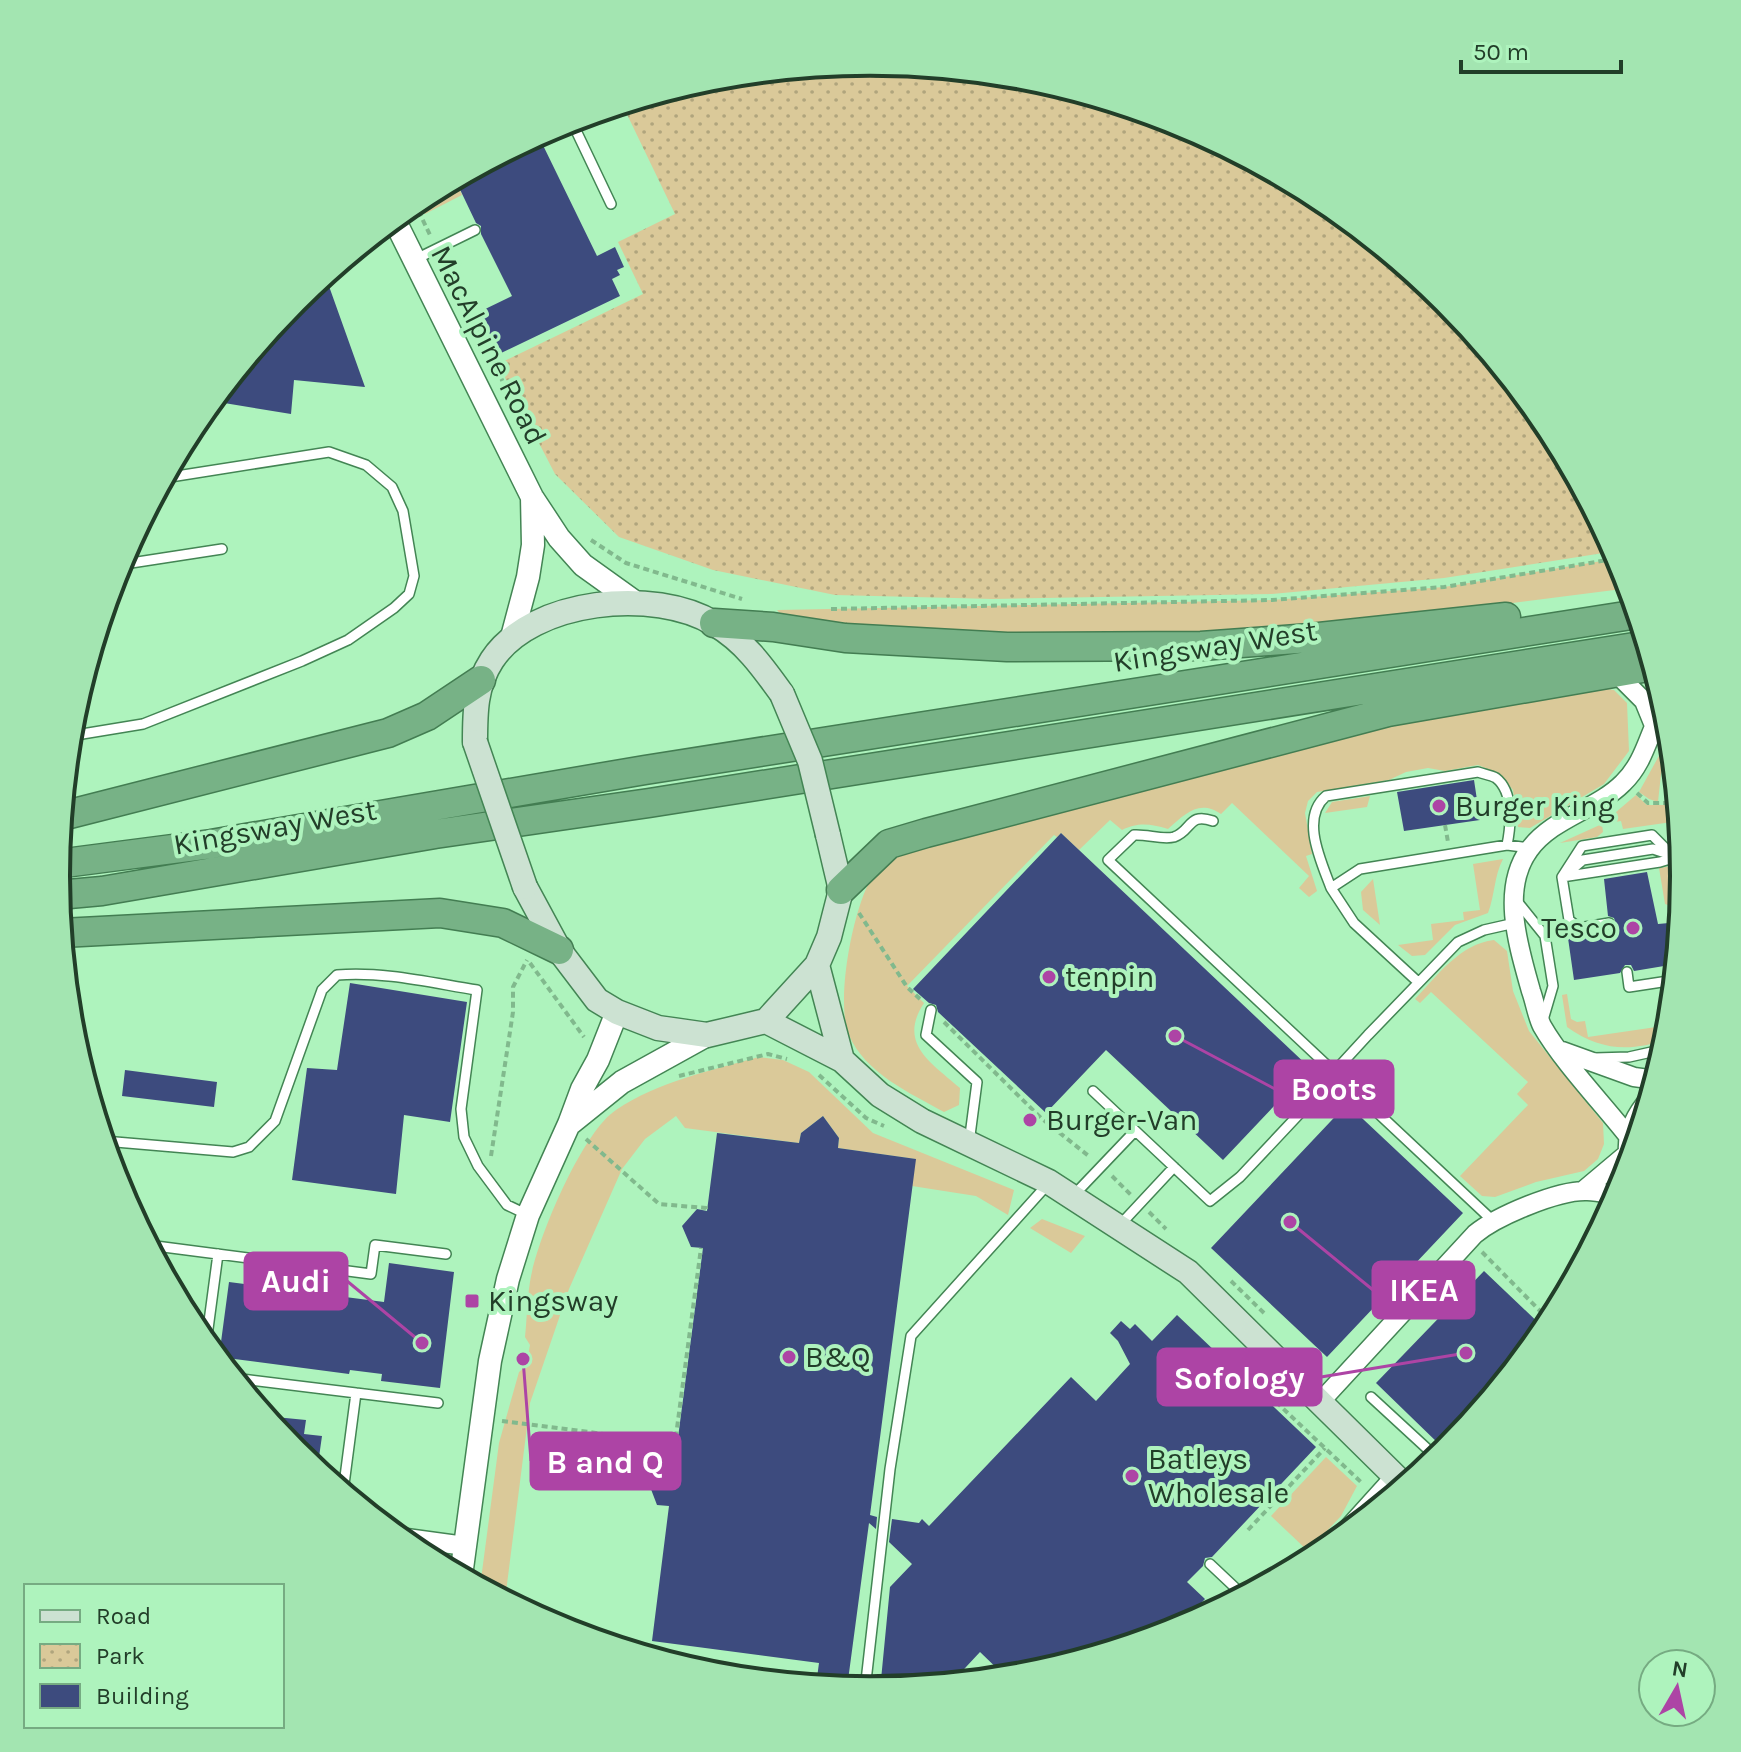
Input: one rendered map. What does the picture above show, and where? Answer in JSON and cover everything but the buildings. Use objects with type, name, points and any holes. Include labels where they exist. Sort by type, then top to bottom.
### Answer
[{"type":"highway","points":[[714,623],[773,627],[845,638],[992,646],[1201,646],[1310,638],[1624,605]]},
{"type":"highway","name":"Kingsway West","points":[[71,862],[211,844],[629,773],[1628,616]]},
{"type":"highway","name":"Kingsway West","points":[[71,894],[1637,647]]},
{"type":"highway","points":[[852,896],[862,867],[889,844],[926,833],[1388,712],[1644,668]]},
{"type":"highway","points":[[73,813],[388,733],[427,716],[481,680]]},
{"type":"highway","points":[[72,932],[440,913],[503,923],[559,950]]},
{"type":"main road","points":[[636,603],[673,608],[714,623],[753,653],[782,694],[810,761],[828,835],[852,896],[817,965],[766,1021],[707,1035],[658,1028],[617,1012],[597,1000],[559,950],[525,887],[475,742],[475,709],[481,680],[493,659],[512,637],[555,614],[597,605],[636,603]]},
{"type":"main road","points":[[817,965],[842,1060]]},
{"type":"main road","points":[[766,1021],[842,1060],[880,1095],[922,1121],[1049,1182],[1188,1272],[1322,1400],[1353,1436],[1398,1478]]},
{"type":"street","name":"MacAlpine Road","points":[[399,230],[532,497],[559,538],[583,565],[636,603]]},
{"type":"street","name":"MacAlpine Road","points":[[512,637],[531,556],[532,497]]},
{"type":"street","points":[[1615,672],[1644,701],[1653,723]]},
{"type":"street","points":[[1625,1144],[1541,1024],[1515,923],[1514,897],[1520,866],[1530,848],[1552,829],[1625,782],[1647,750],[1656,719]]},
{"type":"street","points":[[463,1564],[490,1361],[508,1279],[528,1215],[617,1012]]},
{"type":"street","points":[[569,1124],[622,1082],[707,1035]]},
{"type":"street","points":[[1560,1049],[1645,1079]]},
{"type":"street","points":[[1584,1190],[1618,1160]]},
{"type":"street","points":[[1322,1400],[1475,1234],[1492,1220],[1540,1201],[1584,1190],[1605,1194]]},
{"type":"street","points":[[424,1540],[465,1546]]},
{"type":"lane","points":[[576,131],[611,204]]},
{"type":"lane","points":[[413,260],[475,230]]},
{"type":"lane","points":[[83,734],[143,724],[302,661],[348,640],[409,594],[414,576],[403,511],[392,487],[366,465],[329,452],[177,476]]},
{"type":"lane","points":[[134,562],[222,549]]},
{"type":"lane","points":[[1418,982],[1354,923],[1331,888],[1319,856],[1312,815],[1317,803],[1326,796],[1478,772],[1496,778],[1507,793],[1511,826],[1507,845]]},
{"type":"lane","points":[[1213,821],[1203,817],[1194,820],[1179,835],[1168,838],[1151,834],[1134,835],[1108,860],[1492,1220]]},
{"type":"lane","points":[[1609,923],[1579,928],[1569,920],[1562,877],[1582,846],[1652,835],[1670,849]]},
{"type":"lane","points":[[1331,888],[1360,869],[1507,845],[1530,848]]},
{"type":"lane","points":[[1562,877],[1670,858]]},
{"type":"lane","points":[[1514,897],[1545,936],[1553,986],[1541,1024]]},
{"type":"lane","points":[[1093,1091],[1210,1201],[1240,1177],[1319,1093],[1334,1072],[1458,942],[1484,930],[1515,923]]},
{"type":"lane","points":[[1627,972],[1629,987],[1664,982]]},
{"type":"lane","points":[[115,1142],[233,1152],[249,1147],[275,1121],[322,990],[337,975],[352,973],[391,977],[477,990],[461,1123],[471,1154],[496,1191],[507,1205],[528,1215]]},
{"type":"lane","points":[[931,1010],[926,1035],[977,1082],[969,1144]]},
{"type":"lane","points":[[1580,1058],[1629,1057],[1651,1052]]},
{"type":"lane","points":[[1072,1196],[1135,1131]]},
{"type":"lane","points":[[1119,1226],[1174,1167]]},
{"type":"lane","points":[[867,1676],[890,1469],[911,1336],[1049,1182]]},
{"type":"lane","points":[[162,1247],[371,1274],[375,1245],[446,1254]]},
{"type":"lane","points":[[208,1326],[218,1254]]},
{"type":"lane","points":[[249,1380],[438,1403]]},
{"type":"lane","points":[[345,1479],[356,1393]]},
{"type":"lane","points":[[1371,1397],[1428,1450]]},
{"type":"lane","points":[[1210,1564],[1236,1588]]},
{"type":"path","points":[[420,214],[493,359],[517,415]]},
{"type":"path","points":[[588,538],[626,563],[749,601]]},
{"type":"path","points":[[823,609],[1272,600],[1444,587],[1606,560]]},
{"type":"path","points":[[1625,782],[1648,803],[1667,803]]},
{"type":"path","points":[[852,896],[859,914],[907,987],[1041,1118],[1101,1166],[1169,1232]]},
{"type":"path","points":[[496,1191],[491,1157],[513,1012],[513,987],[527,960]]},
{"type":"path","points":[[668,1079],[768,1054],[799,1062]]},
{"type":"path","points":[[809,1065],[866,1118],[894,1131]]},
{"type":"path","points":[[569,1124],[659,1204],[680,1204],[706,1210]]},
{"type":"path","points":[[587,1140],[596,1130]]},
{"type":"path","points":[[479,1434],[499,1437],[502,1421],[675,1443],[701,1248]]},
{"type":"path","points":[[1483,1256],[1541,1313]]},
{"type":"path","points":[[1224,1277],[1262,1309],[1268,1321]]},
{"type":"path","points":[[1248,1530],[1325,1448]]},
{"type":"green space","points":[[818,77],[923,77],[1027,91],[1128,118],[1177,136],[1271,183],[1315,210],[1398,274],[1437,310],[1506,389],[1564,476],[1602,553],[1444,578],[1272,594],[993,599],[835,595],[713,570],[619,537],[555,474],[498,364],[643,294],[618,242],[675,214],[627,114],[714,91]]},
{"type":"green space","points":[[460,189],[462,195],[425,214],[426,210]]},
{"type":"green space","points":[[1606,560],[1618,590],[1308,629],[1155,637],[864,630],[781,615],[777,610],[1272,600],[1444,587]]},
{"type":"green space","points":[[1591,687],[1614,690],[1627,703],[1629,751],[1604,784],[1530,828],[1518,827],[1513,790],[1500,774],[1478,765],[1445,771],[1428,768],[1406,772],[1389,780],[1317,792],[1308,801],[1305,813],[1312,854],[1306,856],[1317,891],[1309,897],[1299,888],[1309,876],[1232,803],[1221,814],[1206,808],[1193,810],[1168,829],[1145,825],[1122,830],[1110,820],[1079,850],[1061,833],[1057,837],[1054,835],[907,986],[924,1003],[914,1030],[916,1041],[929,1061],[960,1088],[959,1105],[944,1112],[890,1081],[866,1060],[849,1035],[844,1001],[852,933],[871,879],[891,855],[1470,704]]},
{"type":"green space","points":[[1661,752],[1663,768],[1658,802],[1639,792]]},
{"type":"green space","points":[[1636,795],[1647,805],[1667,805],[1669,822],[1623,829],[1621,821],[1602,824]]},
{"type":"green space","points":[[1370,796],[1367,807],[1325,813],[1332,802]]},
{"type":"green space","points":[[1602,824],[1603,832],[1597,837],[1560,843]]},
{"type":"green space","points":[[1503,859],[1488,913],[1455,925],[1425,955],[1412,956],[1398,945],[1433,940],[1431,924],[1464,920],[1463,912],[1480,910],[1473,864]]},
{"type":"green space","points":[[1671,866],[1670,906],[1665,904],[1659,868]]},
{"type":"green space","points":[[1373,879],[1380,925],[1363,910],[1361,892]]},
{"type":"green space","points":[[1494,940],[1507,951],[1513,991],[1529,1031],[1603,1123],[1604,1144],[1598,1159],[1584,1171],[1536,1182],[1495,1197],[1482,1196],[1460,1176],[1528,1105],[1517,1094],[1528,1082],[1431,992],[1420,1003],[1415,999],[1460,954]]},
{"type":"green space","points":[[1567,994],[1571,1019],[1585,1021],[1588,1037],[1657,1027],[1653,1043],[1616,1047],[1580,1035],[1567,1027],[1562,995]]},
{"type":"green space","points":[[759,1057],[783,1060],[809,1072],[873,1133],[1014,1190],[1008,1215],[976,1196],[912,1186],[915,1159],[838,1148],[839,1138],[823,1116],[801,1133],[799,1143],[685,1128],[676,1116],[645,1139],[622,1169],[569,1289],[530,1403],[506,1589],[482,1575],[499,1443],[519,1372],[526,1366],[530,1345],[525,1337],[530,1282],[541,1241],[575,1163],[603,1122],[616,1110],[650,1091]]},
{"type":"green space","points":[[1042,1219],[1085,1236],[1071,1253],[1030,1228]]},
{"type":"green space","points":[[1326,1457],[1357,1486],[1341,1516],[1320,1539],[1305,1548],[1271,1516]]},
{"type":"place","name":"Burger King","points":[[1439,806]]},
{"type":"place","name":"Tesco","points":[[1633,928]]},
{"type":"place","name":"tenpin","points":[[1049,977]]},
{"type":"place","name":"Boots","points":[[1175,1036]]},
{"type":"place","name":"Burger-Van","points":[[1030,1120]]},
{"type":"place","name":"IKEA","points":[[1290,1222]]},
{"type":"place","name":"Kingsway","points":[[472,1301]]},
{"type":"place","name":"Audi","points":[[422,1343]]},
{"type":"place","name":"Sofology","points":[[1466,1353]]},
{"type":"place","name":"B&Q","points":[[789,1357]]},
{"type":"place","name":"B and Q","points":[[523,1359]]},
{"type":"place","name":"Batleys Wholesale","points":[[1132,1476]]}]
